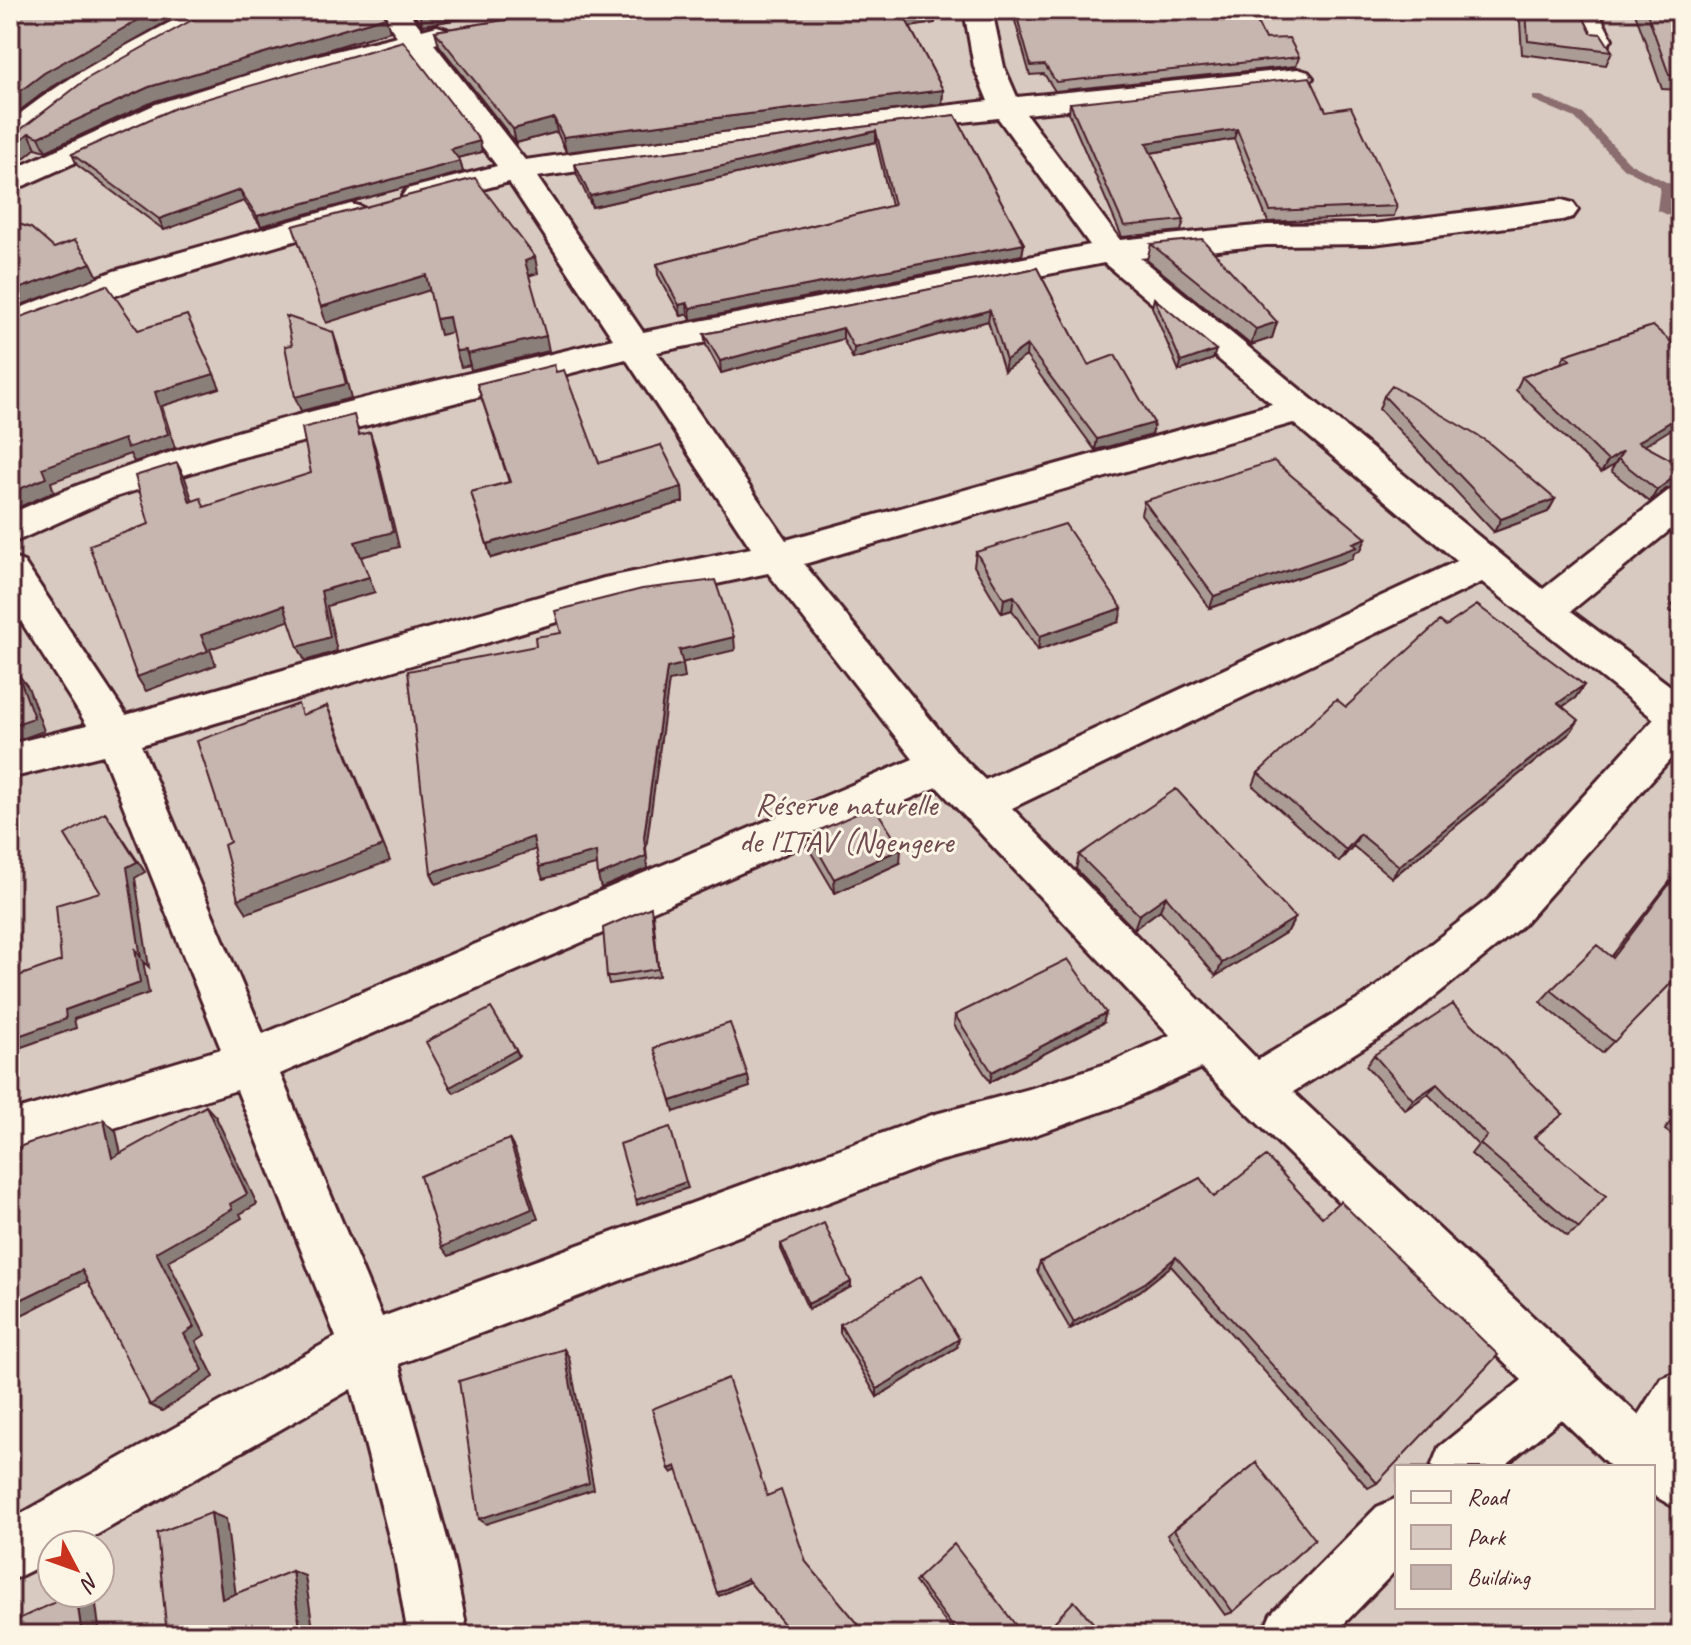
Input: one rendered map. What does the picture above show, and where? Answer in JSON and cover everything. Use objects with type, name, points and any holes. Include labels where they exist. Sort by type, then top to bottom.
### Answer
[{"type":"street","points":[[10,138],[31,119],[99,73],[214,10]]},
{"type":"street","points":[[978,10],[989,67],[1006,108],[1111,251],[1543,611],[1681,718],[1507,911],[1381,1011],[1256,1088]]},
{"type":"street","points":[[1583,10],[1598,39]]},
{"type":"street","points":[[402,24],[517,170],[777,557],[943,765],[1207,1041],[1639,1455],[1664,1467],[1681,1398]]},
{"type":"street","points":[[10,183],[167,110],[296,69],[402,24],[457,32]]},
{"type":"street","points":[[10,325],[126,279],[217,250],[517,170],[1006,108],[1298,78]]},
{"type":"street","points":[[10,530],[99,489],[224,449],[634,345],[1111,251],[1266,235],[1373,234],[1562,210]]},
{"type":"street","points":[[10,761],[116,735],[604,593],[777,557],[1301,408]]},
{"type":"street","points":[[1543,611],[1681,501]]},
{"type":"street","points":[[980,803],[1488,563]]},
{"type":"street","points":[[10,572],[116,735],[253,1062],[368,1349],[424,1560],[438,1635]]},
{"type":"street","points":[[10,1136],[253,1062],[943,765]]},
{"type":"street","points":[[10,1552],[368,1349],[932,1139],[1029,1113],[1123,1081],[1207,1041]]},
{"type":"street","points":[[1461,1465],[1562,1383]]},
{"type":"street","points":[[1292,1635],[1395,1529]]},
{"type":"path","points":[[1114,10],[1115,13],[1145,17]]},
{"type":"green space","name":"Réserve naturelle de l'ITAV (Ngengere","points":[[10,10],[1681,10],[1681,1635],[10,1635]]},
{"type":"building","points":[[17,10],[156,10],[44,73],[10,99],[10,14]]},
{"type":"building","points":[[210,10],[381,10],[386,17],[149,87],[39,137],[29,133],[10,149],[10,134],[16,133],[88,78]]},
{"type":"building","points":[[567,10],[926,10],[903,14],[943,90],[563,137],[554,118],[513,129],[435,31]]},
{"type":"building","points":[[1015,10],[1063,10],[1066,18],[1158,15],[1160,10],[1216,10],[1214,20],[1255,18],[1265,39],[1289,38],[1299,57],[1056,82],[1045,65],[1031,66]]},
{"type":"building","points":[[1526,10],[1580,10],[1591,33],[1601,34],[1612,51],[1528,41]]},
{"type":"building","points":[[1646,10],[1681,10],[1681,76],[1669,75]]},
{"type":"building","points":[[403,41],[480,141],[451,149],[460,161],[257,216],[240,190],[159,219],[72,154],[175,108]]},
{"type":"building","points":[[1310,77],[1326,111],[1351,107],[1397,206],[1270,211],[1237,129],[1146,143],[1184,220],[1124,226],[1070,103]]},
{"type":"building","points":[[955,115],[1024,244],[690,308],[687,303],[679,305],[657,264],[894,205],[876,131],[590,196],[575,164]]},
{"type":"building","points":[[475,178],[535,257],[525,261],[546,336],[467,354],[466,350],[456,351],[449,317],[436,319],[426,275],[321,307],[293,226]]},
{"type":"building","points":[[10,221],[31,228],[54,248],[75,240],[91,263],[10,292]]},
{"type":"building","points":[[1202,239],[1277,322],[1256,329],[1151,244]]},
{"type":"building","points":[[1037,268],[1088,365],[1115,355],[1154,423],[1097,439],[1027,345],[1006,360],[990,310],[854,348],[843,328],[720,361],[704,334]]},
{"type":"building","points":[[107,285],[138,330],[187,315],[214,374],[155,392],[168,434],[127,448],[124,439],[42,468],[46,478],[10,493],[10,321]]},
{"type":"building","points":[[1154,298],[1216,350],[1181,362]]},
{"type":"building","points":[[286,316],[333,332],[346,384],[295,397],[285,346],[292,345]]},
{"type":"building","points":[[1653,326],[1675,345],[1681,341],[1681,415],[1638,442],[1681,465],[1681,475],[1657,490],[1618,459],[1623,451],[1608,461],[1522,377],[1570,360],[1565,355]]},
{"type":"building","points":[[554,365],[556,372],[564,370],[599,463],[661,445],[682,487],[487,544],[471,492],[510,482],[477,384]]},
{"type":"building","points":[[1392,386],[1488,442],[1555,499],[1501,519],[1384,396]]},
{"type":"building","points":[[354,415],[359,435],[370,432],[393,532],[355,542],[369,577],[321,591],[330,637],[298,647],[284,605],[201,635],[208,651],[137,677],[89,545],[149,524],[135,476],[177,463],[190,502],[201,498],[204,507],[311,473],[302,428]]},
{"type":"building","points":[[1274,461],[1366,538],[1353,543],[1357,547],[1214,596],[1144,501]]},
{"type":"building","points":[[1065,524],[1122,608],[1040,636],[1014,596],[1004,599],[976,552]]},
{"type":"building","points":[[715,580],[734,637],[679,650],[683,664],[667,668],[644,837],[646,856],[598,876],[596,852],[539,867],[533,837],[431,873],[408,671],[536,646],[535,637],[561,633],[555,611],[642,589]]},
{"type":"building","points":[[1477,605],[1584,685],[1558,703],[1579,720],[1399,866],[1360,834],[1346,850],[1258,773],[1336,699],[1346,707],[1440,621],[1446,626]]},
{"type":"building","points":[[18,674],[34,718],[10,726],[10,677]]},
{"type":"building","points":[[298,704],[302,715],[327,706],[383,846],[238,899],[224,845],[230,842],[197,741]]},
{"type":"building","points":[[1176,789],[1295,918],[1222,963],[1166,896],[1139,915],[1079,855]]},
{"type":"building","points":[[874,806],[901,849],[834,879],[809,835]]},
{"type":"building","points":[[105,812],[137,862],[127,867],[141,958],[135,948],[140,983],[65,1010],[66,1019],[10,1039],[10,979],[61,961],[56,905],[100,892],[65,835]]},
{"type":"building","points":[[1681,869],[1681,973],[1614,1042],[1551,990],[1597,945],[1613,958]]},
{"type":"building","points":[[651,907],[658,969],[607,977],[603,928]]},
{"type":"building","points":[[1068,959],[1106,1013],[992,1072],[955,1015]]},
{"type":"building","points":[[1452,1004],[1563,1114],[1534,1137],[1606,1196],[1579,1228],[1480,1144],[1487,1136],[1437,1084],[1413,1100],[1374,1055]]},
{"type":"building","points":[[491,1008],[516,1050],[450,1087],[426,1042]]},
{"type":"building","points":[[730,1023],[748,1076],[671,1101],[654,1048]]},
{"type":"building","points":[[206,1106],[247,1194],[230,1204],[232,1209],[156,1252],[194,1327],[184,1334],[203,1370],[150,1405],[82,1270],[10,1305],[10,1151],[104,1120],[112,1158]]},
{"type":"building","points":[[670,1127],[686,1182],[636,1200],[620,1144]]},
{"type":"building","points":[[509,1139],[532,1209],[442,1247],[420,1176]]},
{"type":"building","points":[[1266,1156],[1322,1217],[1340,1201],[1498,1355],[1377,1483],[1176,1257],[1145,1283],[1074,1322],[1040,1262],[1200,1178],[1214,1197]]},
{"type":"building","points":[[824,1223],[851,1282],[808,1304],[781,1244]]},
{"type":"building","points":[[921,1276],[959,1339],[877,1389],[840,1324]]},
{"type":"building","points":[[564,1349],[589,1483],[479,1519],[459,1381]]},
{"type":"building","points":[[728,1378],[767,1496],[781,1490],[806,1562],[860,1626],[851,1635],[793,1635],[747,1579],[717,1593],[676,1466],[669,1469],[652,1409]]},
{"type":"building","points":[[1256,1463],[1315,1539],[1233,1612],[1174,1530]]},
{"type":"building","points":[[211,1513],[222,1599],[292,1571],[301,1635],[167,1635],[157,1533]]},
{"type":"building","points":[[954,1544],[1023,1635],[959,1635],[917,1579]]},
{"type":"building","points":[[1074,1601],[1104,1635],[1042,1635]]},
{"type":"building","points":[[41,1609],[78,1609],[82,1635],[10,1635],[10,1623]]},
{"type":"waterway","points":[[1537,98],[1579,116],[1627,166],[1666,186],[1663,210],[1681,217]]}]
